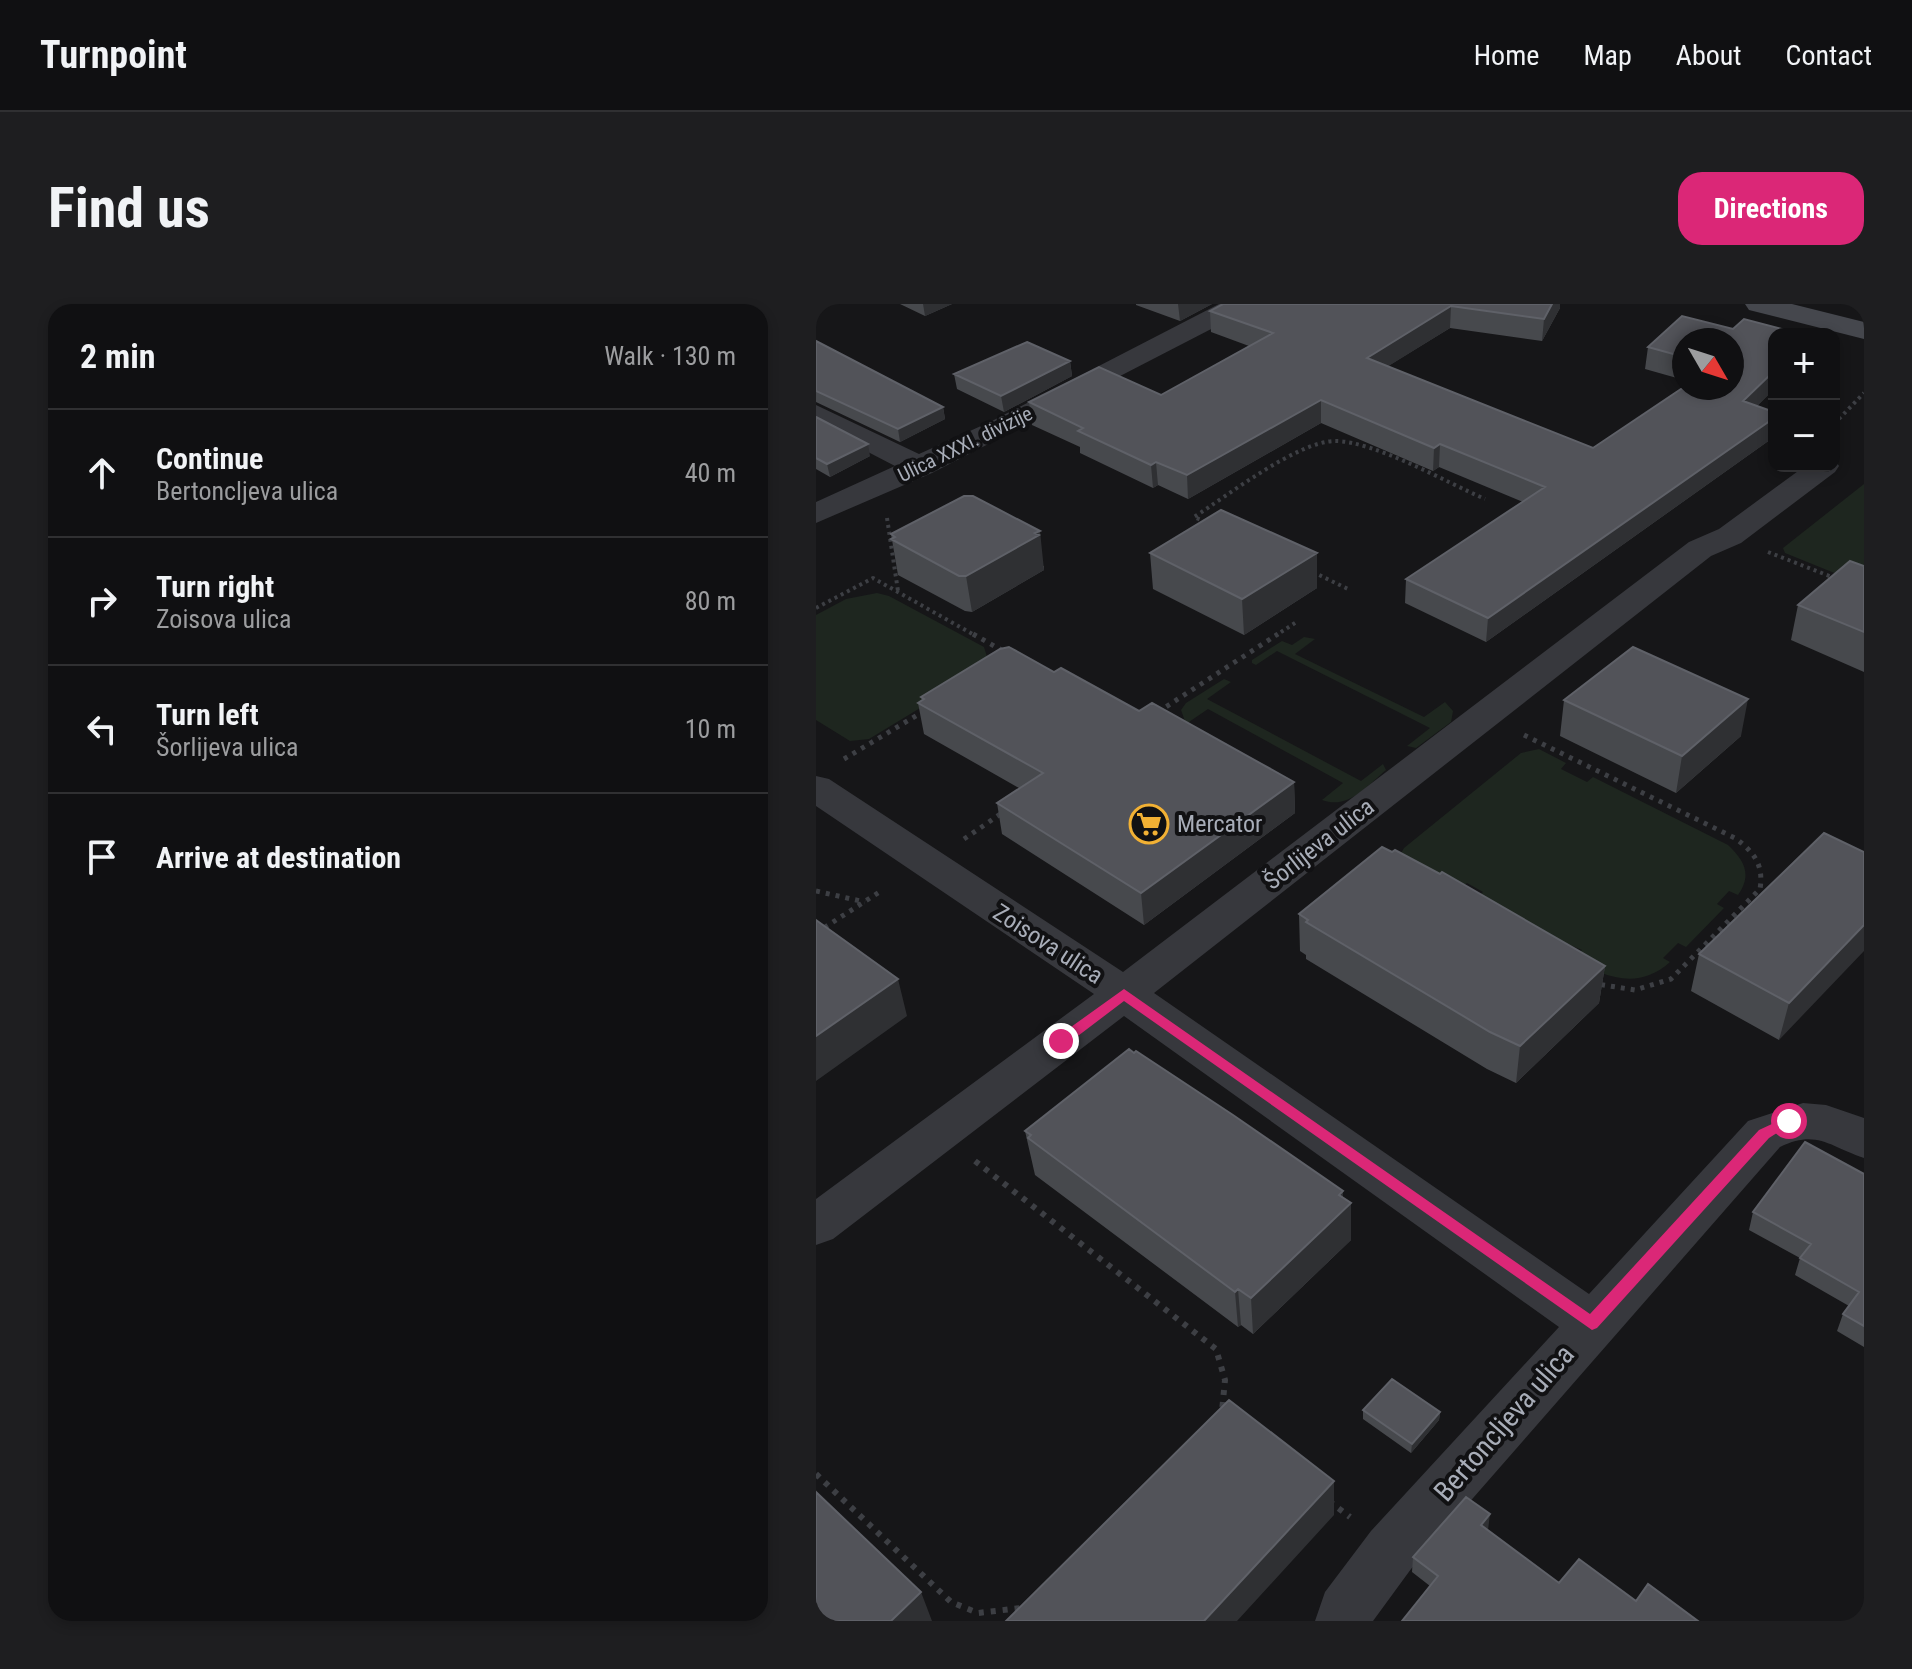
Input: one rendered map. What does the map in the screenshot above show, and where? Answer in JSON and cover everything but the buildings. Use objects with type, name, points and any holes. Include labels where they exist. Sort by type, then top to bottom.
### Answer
[{"type":"main road","points":[[1759,304],[1864,331]]},
{"type":"street","name":"Ulica XXXI. divizije","points":[[816,514],[921,467],[1239,304]]},
{"type":"street","points":[[816,414],[921,467]]},
{"type":"street","name":"Šorlijeva ulica","points":[[816,1225],[1124,994],[1700,549],[1730,536],[1807,472]]},
{"type":"street","name":"Zoisova ulica","points":[[829,774],[1124,994],[1592,1323]]},
{"type":"street","name":"Bertoncljeva ulica","points":[[1344,1621],[1345,1612],[1391,1550],[1764,1134],[1789,1121],[1817,1120],[1848,1130],[1864,1140]]},
{"type":"path","points":[[1840,437],[1864,393]]},
{"type":"path","points":[[1208,523],[1194,517],[1310,447],[1333,441],[1360,447],[1485,499]]},
{"type":"path","points":[[886,511],[898,592]]},
{"type":"path","points":[[1730,536],[1838,580]]},
{"type":"path","points":[[1306,569],[1348,589]]},
{"type":"path","points":[[816,608],[873,578],[1014,657]]},
{"type":"path","points":[[1150,718],[1298,621]]},
{"type":"path","points":[[829,774],[935,705]]},
{"type":"path","points":[[1484,716],[1735,838],[1752,850],[1760,861],[1763,875],[1760,889],[1671,979],[1653,988],[1634,991],[1615,990],[1584,977]]},
{"type":"path","points":[[957,843],[1002,813]]},
{"type":"path","points":[[816,891],[865,902]]},
{"type":"path","points":[[816,933],[881,891]]},
{"type":"path","points":[[939,1133],[1216,1349],[1225,1370],[1226,1395],[1220,1416]]},
{"type":"path","points":[[816,1474],[951,1602],[978,1613],[1017,1611],[1028,1603]]},
{"type":"path","points":[[1318,1493],[1391,1550]]},
{"type":"shaded area","points":[[1864,484],[1864,585],[1785,553],[1783,548]]},
{"type":"shaded area","points":[[877,593],[889,596],[984,647],[988,660],[973,676],[869,739],[850,741],[816,720],[816,615],[846,599]]},
{"type":"shaded area","points":[[1304,637],[1315,639],[1295,654],[1424,717],[1445,702],[1453,711],[1451,722],[1416,748],[1407,746],[1430,728],[1277,651],[1256,665],[1252,663],[1252,660],[1282,641],[1292,645]]},
{"type":"shaded area","points":[[1224,679],[1231,682],[1207,699],[1361,781],[1383,764],[1386,770],[1349,799],[1340,802],[1322,800],[1343,783],[1208,709],[1186,724],[1181,710],[1186,703]]},
{"type":"shaded area","points":[[1539,749],[1566,763],[1561,769],[1587,782],[1593,777],[1728,845],[1745,868],[1745,881],[1738,895],[1729,891],[1717,904],[1724,908],[1686,947],[1678,943],[1663,958],[1670,962],[1658,971],[1634,979],[1597,971],[1572,959],[1582,950],[1469,903],[1483,892],[1438,873],[1428,881],[1400,855],[1404,848],[1521,753]]},
{"type":"place","name":"Mercator","points":[[1149,824]]},
{"type":"route","points":[[1061,1041],[1124,994],[1592,1323],[1764,1134],[1789,1121]]}]
